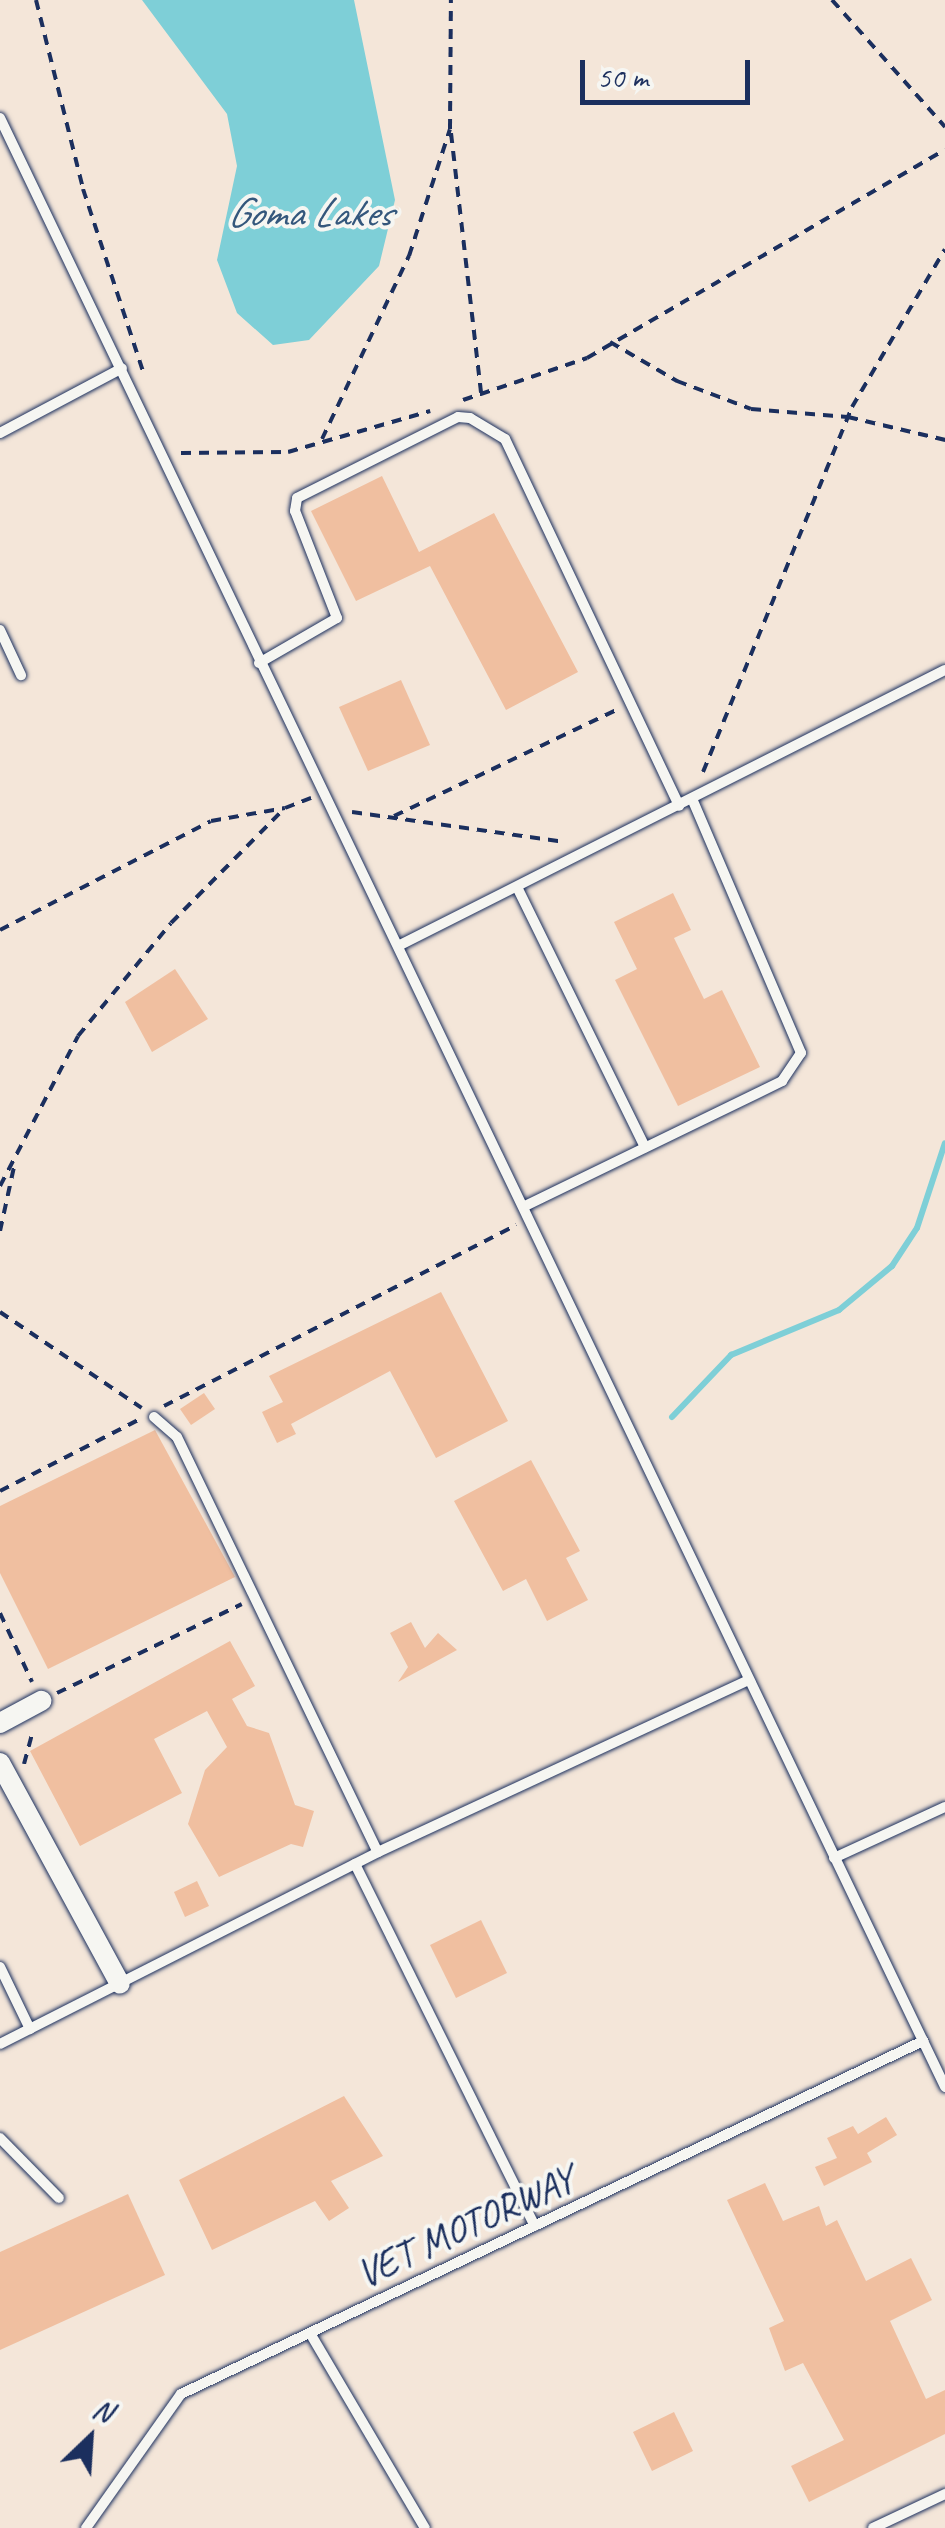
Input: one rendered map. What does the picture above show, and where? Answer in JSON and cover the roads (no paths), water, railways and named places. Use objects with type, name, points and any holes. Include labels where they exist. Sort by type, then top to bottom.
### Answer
[{"type":"street","points":[[0,1723],[40,1701]]},
{"type":"street","points":[[0,1762],[120,1984]]},
{"type":"lane","points":[[0,118],[122,368],[327,810],[402,944],[945,2086]]},
{"type":"lane","points":[[0,433],[122,368]]},
{"type":"lane","points":[[259,663],[337,618],[295,511],[297,498],[458,417],[505,439],[679,806]]},
{"type":"lane","points":[[0,630],[20,676]]},
{"type":"lane","points":[[402,944],[945,670]]},
{"type":"lane","points":[[525,1206],[782,1080],[801,1053],[692,799]]},
{"type":"lane","points":[[516,887],[645,1147]]},
{"type":"lane","points":[[152,1415],[177,1437],[378,1852]]},
{"type":"lane","points":[[0,2044],[378,1852],[749,1680]]},
{"type":"lane","points":[[834,1858],[945,1807]]},
{"type":"lane","points":[[355,1864],[535,2226]]},
{"type":"lane","points":[[0,1967],[30,2029]]},
{"type":"lane","name":"VET MOTORWAY","points":[[86,2528],[181,2394],[923,2041]]},
{"type":"lane","points":[[0,2138],[59,2198]]},
{"type":"lane","points":[[310,2332],[424,2528]]},
{"type":"lane","points":[[873,2528],[945,2494]]},
{"type":"water","name":"Goma Lakes","points":[[142,0],[354,0],[395,200],[379,266],[309,340],[273,345],[237,313],[217,260],[237,166],[227,114]]},
{"type":"waterway","points":[[672,1417],[731,1355],[839,1310],[892,1266],[917,1228],[945,1143]]}]
